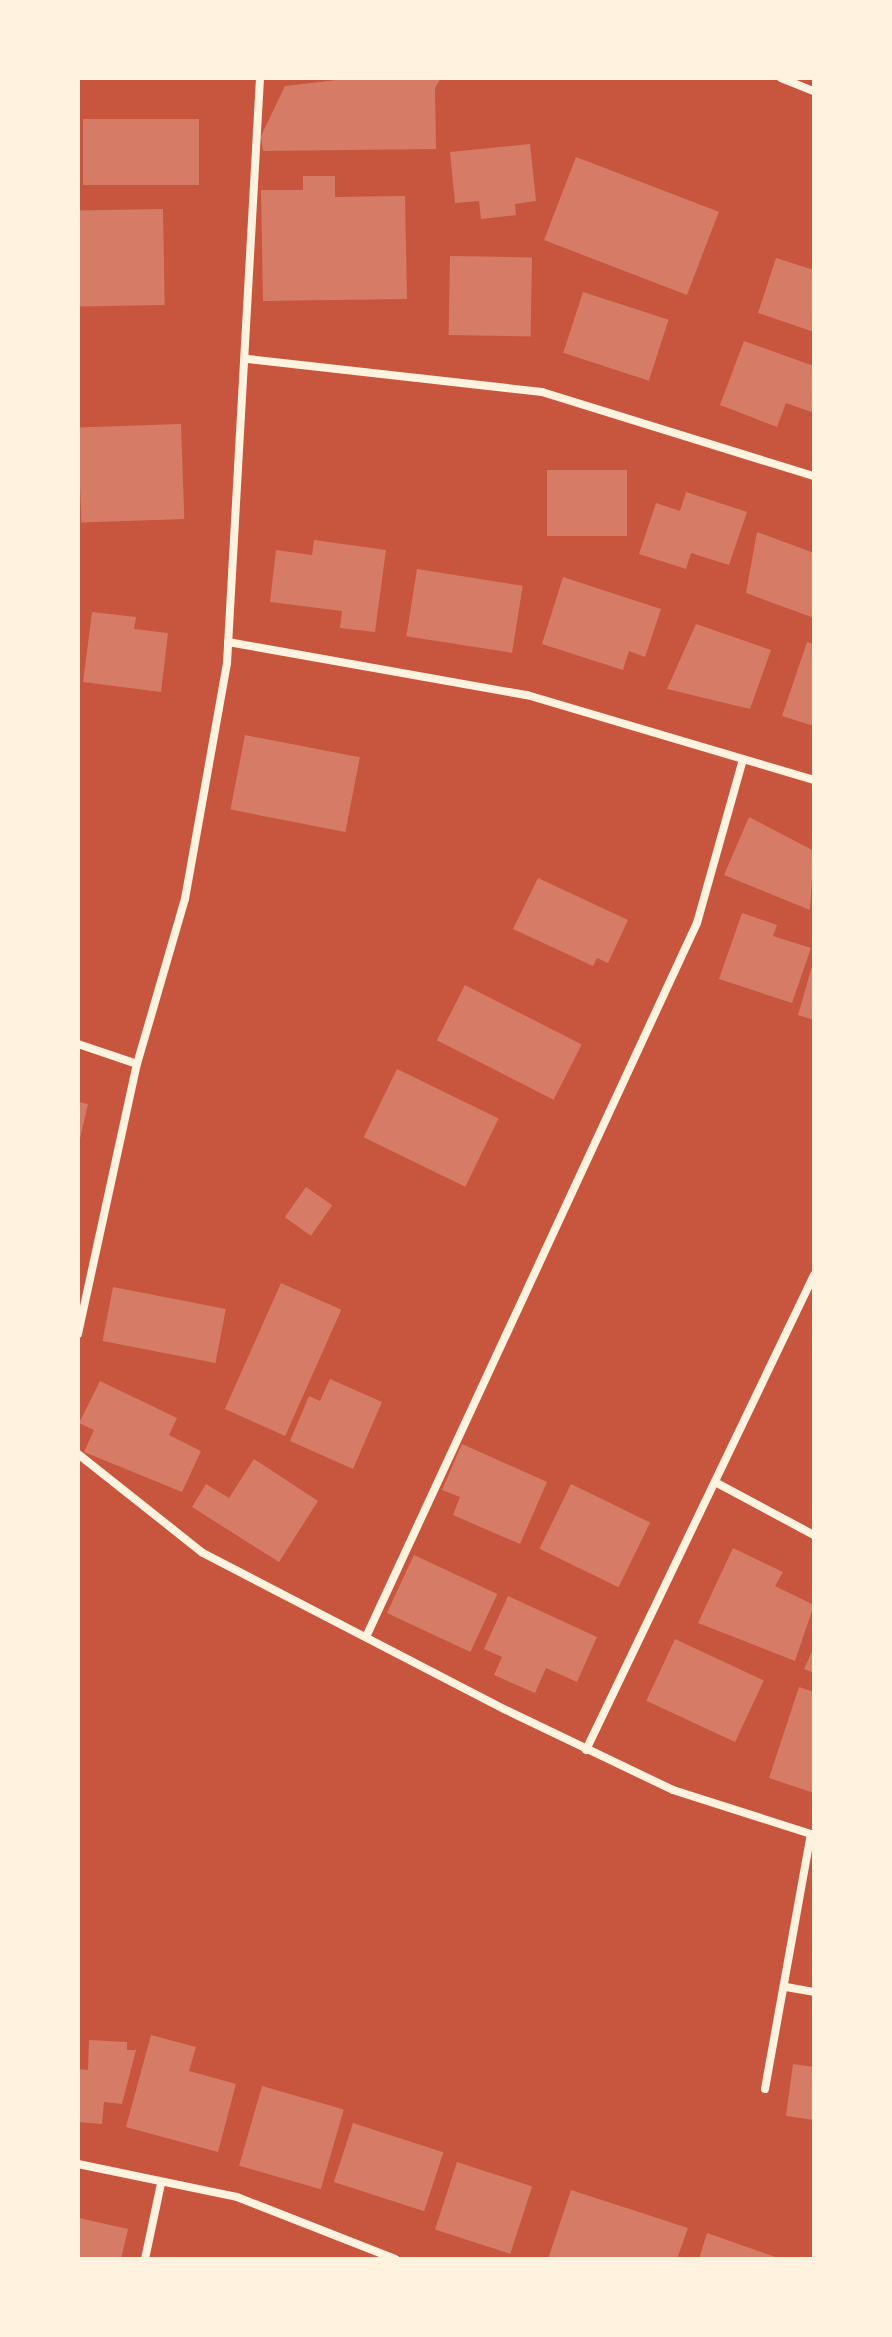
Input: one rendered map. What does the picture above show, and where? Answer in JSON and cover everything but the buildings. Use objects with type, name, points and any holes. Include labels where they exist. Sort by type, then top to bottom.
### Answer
[{"type":"street","points":[[78,1334],[137,1064],[185,899],[228,642],[248,359],[260,78]]},
{"type":"street","points":[[781,78],[814,91]]},
{"type":"street","points":[[248,359],[542,392],[814,476]]},
{"type":"street","points":[[228,642],[527,695],[814,780]]},
{"type":"street","points":[[366,1637],[697,923],[743,759]]},
{"type":"street","points":[[78,1044],[137,1064]]},
{"type":"street","points":[[586,1750],[814,1275]]},
{"type":"street","points":[[78,1454],[203,1553],[586,1750],[673,1790],[812,1834],[765,2089]]},
{"type":"street","points":[[715,1482],[814,1535]]},
{"type":"street","points":[[786,1987],[814,1992]]},
{"type":"street","points":[[78,2164],[161,2184],[237,2197],[395,2259]]},
{"type":"street","points":[[145,2259],[161,2184]]}]
